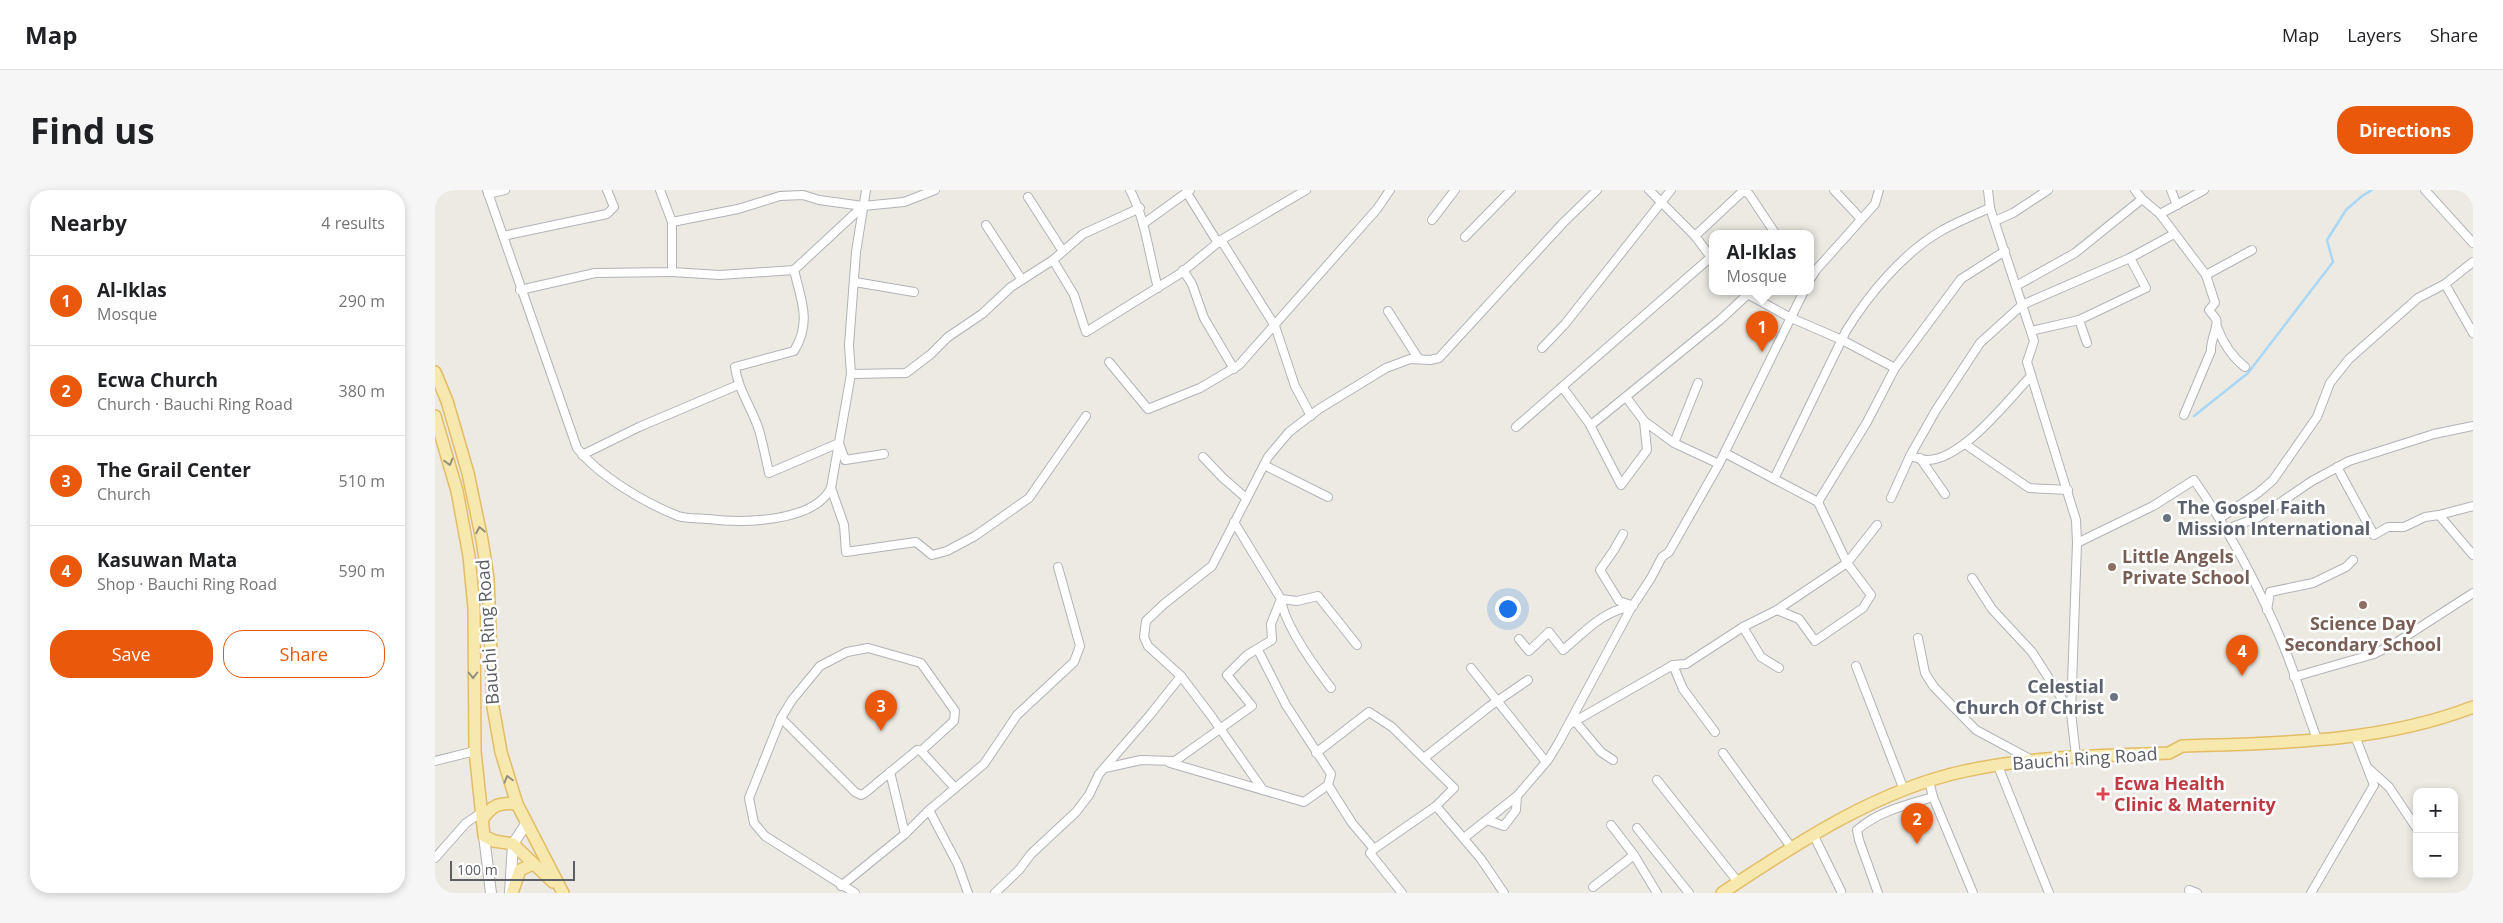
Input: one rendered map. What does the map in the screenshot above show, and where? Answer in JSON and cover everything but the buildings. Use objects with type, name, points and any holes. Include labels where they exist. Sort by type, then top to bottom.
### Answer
[{"type":"main road","name":"Bauchi Ring Road","points":[[435,372],[447,401],[468,472],[482,540],[488,578],[490,676],[494,720],[507,777],[526,824],[560,890]]},
{"type":"main road","name":"Bauchi Ring Road","points":[[435,416],[457,491],[469,556],[474,608],[475,751],[484,836]]},
{"type":"main road","name":"Bauchi Ring Road","points":[[1722,893],[1813,834],[1904,790],[1963,771],[2032,760],[2076,756],[2169,753],[2182,746],[2288,743],[2355,736],[2402,729],[2473,707]]},
{"type":"main road","points":[[482,816],[490,808],[501,803],[517,804]]},
{"type":"main road","points":[[511,893],[513,844],[526,824]]},
{"type":"main road","points":[[484,836],[494,841],[513,844]]},
{"type":"main road","points":[[484,836],[491,893]]},
{"type":"main road","name":"Bauchi Ring Road","points":[[513,844],[560,890]]},
{"type":"main road","points":[[511,893],[520,870],[533,864]]},
{"type":"street","points":[[505,190],[488,192],[520,290],[573,440],[589,462],[647,501],[680,517],[724,522],[791,515],[819,502],[827,496],[831,488],[851,374],[850,328],[856,252],[866,190]]},
{"type":"street","points":[[503,236],[607,214],[615,207],[607,190]]},
{"type":"street","points":[[660,190],[672,222],[672,272]]},
{"type":"street","points":[[672,222],[738,209],[780,196],[801,192],[819,200],[863,206],[903,202],[935,190]]},
{"type":"street","points":[[1130,190],[1140,208],[1158,288]]},
{"type":"street","points":[[1053,260],[1074,295],[1087,332],[1158,288],[1220,242],[1307,190]]},
{"type":"street","points":[[1109,362],[1148,409],[1200,388],[1234,369],[1275,326],[1377,209],[1390,190]]},
{"type":"street","points":[[1431,220],[1455,190]]},
{"type":"street","points":[[1465,237],[1511,190]]},
{"type":"street","points":[[1263,790],[1221,728],[1181,676],[1148,646],[1144,637],[1146,621],[1163,604],[1212,566],[1263,465],[1289,432],[1386,368],[1400,361],[1418,358],[1430,360],[1439,358],[1563,223],[1597,190]]},
{"type":"street","points":[[1649,190],[1695,236],[1709,254]]},
{"type":"street","points":[[1542,348],[1565,324],[1671,190]]},
{"type":"street","points":[[1834,190],[1861,219]]},
{"type":"street","points":[[1814,274],[1875,204],[1879,190]]},
{"type":"street","points":[[1988,190],[1990,208],[2034,341],[2027,362],[2076,520],[2077,544],[2071,713],[2076,756]]},
{"type":"street","points":[[1995,221],[2013,213],[2048,190]]},
{"type":"street","points":[[2135,190],[2142,199],[2160,214],[2206,275],[2215,303],[2209,310],[2216,320],[2223,342],[2245,367]]},
{"type":"street","points":[[2171,190],[2177,205]]},
{"type":"street","points":[[2160,214],[2204,190]]},
{"type":"street","points":[[2425,190],[2473,243]]},
{"type":"street","points":[[1143,224],[1189,191],[1275,326],[1295,386],[1311,416]]},
{"type":"street","points":[[1695,236],[1743,191],[1749,194],[1773,230]]},
{"type":"street","points":[[1028,196],[1062,250]]},
{"type":"street","points":[[2016,286],[2075,253],[2142,199]]},
{"type":"street","points":[[520,290],[595,273],[672,272],[720,275],[793,270],[863,206]]},
{"type":"street","points":[[851,374],[906,373],[931,354],[948,337],[982,314],[1022,280],[1053,260],[1062,250],[1083,234],[1140,208]]},
{"type":"street","points":[[1775,479],[1842,340],[1860,309],[1909,254],[1941,231],[1990,208]]},
{"type":"street","points":[[986,225],[1022,280]]},
{"type":"street","points":[[1891,498],[1910,456],[1935,410],[1980,343],[2022,305],[2130,258],[2175,234]]},
{"type":"street","points":[[2206,275],[2252,250]]},
{"type":"street","points":[[1818,502],[1867,422],[1895,368],[1961,279],[2005,251]]},
{"type":"street","points":[[2031,331],[2079,320],[2146,288],[2130,258]]},
{"type":"street","points":[[1516,427],[1709,261]]},
{"type":"street","points":[[2220,518],[2258,493],[2273,480],[2317,418],[2330,383],[2349,359],[2418,298],[2445,284],[2473,262]]},
{"type":"street","points":[[793,270],[805,316],[802,339],[795,352],[735,367],[738,385],[759,430],[769,473],[839,443]]},
{"type":"street","points":[[1183,270],[1192,284],[1204,318],[1234,369]]},
{"type":"street","points":[[855,282],[914,292]]},
{"type":"street","points":[[2445,284],[2473,333]]},
{"type":"street","points":[[1591,425],[1742,295]]},
{"type":"street","points":[[1748,295],[1789,317],[1842,340],[1895,368]]},
{"type":"street","points":[[1463,838],[1517,796],[1546,762],[1572,723],[1633,606],[1662,557],[1669,552],[1725,453],[1789,317],[1802,295]]},
{"type":"street","points":[[1388,311],[1418,358]]},
{"type":"street","points":[[2079,320],[2087,343]]},
{"type":"street","points":[[2184,415],[2211,351],[2210,342],[2217,327]]},
{"type":"street","points":[[1910,456],[1929,460],[1959,450],[2031,376]]},
{"type":"street","points":[[1673,443],[1698,383]]},
{"type":"street","points":[[583,455],[639,427],[738,385]]},
{"type":"street","points":[[1563,388],[1591,425],[1621,485],[1647,450],[1644,421]]},
{"type":"street","points":[[1626,396],[1644,421],[1673,443],[1719,464]]},
{"type":"street","points":[[831,488],[844,525],[847,552],[916,542],[932,555],[947,551],[975,536],[1029,498],[1086,416]]},
{"type":"street","points":[[2227,529],[2259,517],[2312,481],[2337,467],[2393,446],[2434,434],[2473,426]]},
{"type":"street","points":[[839,443],[845,460],[884,454]]},
{"type":"street","points":[[1965,444],[2029,488],[2068,490]]},
{"type":"street","points":[[1725,453],[1818,502],[1847,563],[1871,595],[1863,608],[1815,641],[1799,619],[1777,610]]},
{"type":"street","points":[[1203,457],[1246,498]]},
{"type":"street","points":[[1921,458],[1945,494]]},
{"type":"street","points":[[1263,465],[1328,497]]},
{"type":"street","points":[[2337,467],[2374,535],[2388,527],[2404,527],[2425,517],[2473,506]]},
{"type":"street","points":[[2077,544],[2153,506],[2194,480],[2227,529],[2267,610],[2282,642],[2317,739]]},
{"type":"street","points":[[2439,515],[2473,554]]},
{"type":"street","points":[[1234,522],[1281,599],[1284,615],[1318,671],[1331,688]]},
{"type":"street","points":[[1572,723],[1673,665],[1686,664],[1743,628],[1777,610],[1847,563],[1877,526]]},
{"type":"street","points":[[1623,534],[1600,570],[1619,601],[1633,606]]},
{"type":"street","points":[[2267,610],[2270,592],[2313,583],[2346,567],[2353,560]]},
{"type":"street","points":[[841,886],[905,834],[929,810],[984,764],[1017,716],[1078,656],[1080,646],[1078,637],[1058,566]]},
{"type":"street","points":[[1972,578],[1992,609],[2031,652],[2071,713]]},
{"type":"street","points":[[2294,677],[2374,654],[2394,644],[2473,593]]},
{"type":"street","points":[[1281,599],[1297,601],[1318,596],[1357,645]]},
{"type":"street","points":[[1105,768],[1141,760],[1175,761],[1252,706],[1227,675],[1247,655],[1272,640],[1271,624],[1281,599]]},
{"type":"street","points":[[1519,639],[1529,651],[1549,632],[1563,650],[1599,619],[1616,609],[1633,606]]},
{"type":"street","points":[[1743,628],[1761,657],[1779,668]]},
{"type":"street","points":[[1917,638],[1925,673],[1934,687],[1977,730],[2032,760]]},
{"type":"street","points":[[781,718],[855,792],[861,795],[917,750],[921,751],[954,720],[955,711],[921,663],[868,648],[847,652],[820,666],[792,700],[781,718],[749,798],[751,816],[758,830],[765,836],[841,886],[855,893]]},
{"type":"street","points":[[1161,761],[1304,802],[1328,784],[1331,774],[1286,705],[1258,650]]},
{"type":"street","points":[[1673,665],[1683,689],[1715,732]]},
{"type":"street","points":[[1856,666],[1904,790]]},
{"type":"street","points":[[1471,668],[1546,762]]},
{"type":"street","points":[[995,893],[1019,870],[1031,854],[1076,812],[1105,768],[1181,676]]},
{"type":"street","points":[[1423,758],[1528,680]]},
{"type":"street","points":[[1316,753],[1369,712],[1392,727],[1454,788],[1436,806],[1370,853],[1401,893]]},
{"type":"street","points":[[1572,723],[1601,752],[1613,760]]},
{"type":"street","points":[[2311,893],[2374,784],[2355,736]]},
{"type":"street","points":[[435,761],[475,751]]},
{"type":"street","points":[[921,751],[955,788]]},
{"type":"street","points":[[1723,754],[1791,847]]},
{"type":"street","points":[[2365,765],[2389,787],[2413,823]]},
{"type":"street","points":[[1998,766],[2049,893]]},
{"type":"street","points":[[890,772],[905,834]]},
{"type":"street","points":[[1657,780],[1738,882]]},
{"type":"street","points":[[1929,781],[1933,797],[1974,892]]},
{"type":"street","points":[[1328,784],[1352,823],[1374,849]]},
{"type":"street","points":[[1487,820],[1504,826],[1516,810],[1517,796]]},
{"type":"street","points":[[1878,893],[1857,830],[1879,815],[1933,797]]},
{"type":"street","points":[[1436,806],[1481,859],[1504,893]]},
{"type":"street","points":[[929,810],[958,865],[968,893]]},
{"type":"street","points":[[435,858],[466,823],[482,816]]},
{"type":"street","points":[[1611,825],[1634,856],[1657,893]]},
{"type":"street","points":[[1637,828],[1689,893]]},
{"type":"street","points":[[1813,834],[1841,891]]},
{"type":"street","points":[[1593,888],[1634,856]]},
{"type":"waterway","points":[[2194,416],[2248,373],[2333,262],[2327,240],[2346,210],[2372,190]]},
{"type":"place","name":"Al-Iklas","points":[[1762,352]]},
{"type":"place","name":"The Gospel Faith Mission International","points":[[2167,518]]},
{"type":"place","name":"Little Angels Private School","points":[[2112,567]]},
{"type":"place","name":"Science Day Secondary School","points":[[2363,605]]},
{"type":"place","name":"Kasuwan Mata","points":[[2242,676]]},
{"type":"place","name":"Celestial Church Of Christ","points":[[2114,697]]},
{"type":"place","name":"The Grail Center","points":[[881,731]]},
{"type":"place","name":"Ecwa Health Clinic & Maternity","points":[[2103,794]]},
{"type":"place","name":"Ecwa Church","points":[[1917,844]]}]
